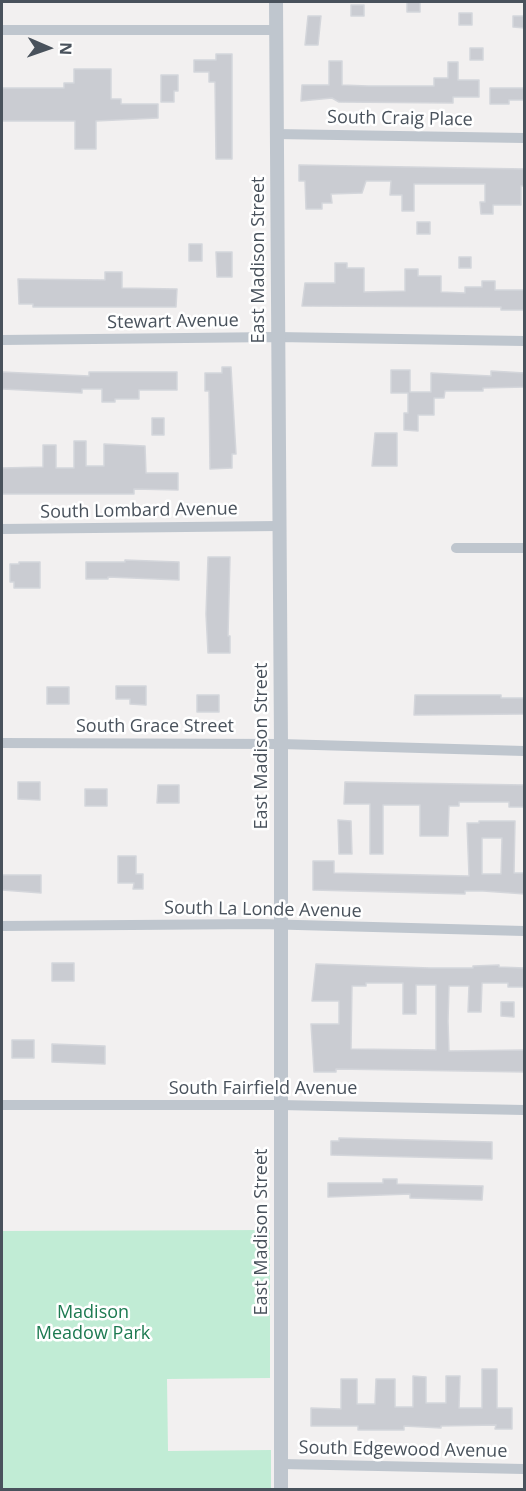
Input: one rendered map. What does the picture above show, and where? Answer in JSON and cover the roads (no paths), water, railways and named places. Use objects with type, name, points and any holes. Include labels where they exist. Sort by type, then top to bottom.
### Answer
[{"type":"street","name":"East Madison Street","points":[[276,2],[275,134],[281,744],[281,1490]]},
{"type":"street","points":[[2,30],[275,30]]},
{"type":"street","name":"South Craig Place","points":[[275,134],[525,138]]},
{"type":"street","name":"Stewart Avenue","points":[[2,340],[277,337],[525,341]]},
{"type":"street","name":"South Lombard Avenue","points":[[2,529],[278,526]]},
{"type":"street","points":[[456,548],[525,548]]},
{"type":"street","name":"South Grace Street","points":[[2,743],[281,744],[525,751]]},
{"type":"street","name":"South La Londe Avenue","points":[[2,926],[280,925],[525,931]]},
{"type":"street","name":"South Fairfield Avenue","points":[[2,1106],[280,1104],[525,1110]]},
{"type":"street","name":"South Edgewood Avenue","points":[[281,1464],[525,1469]]},
{"type":"park label","name":"Madison Meadow Park","points":[[93,1323]]}]
